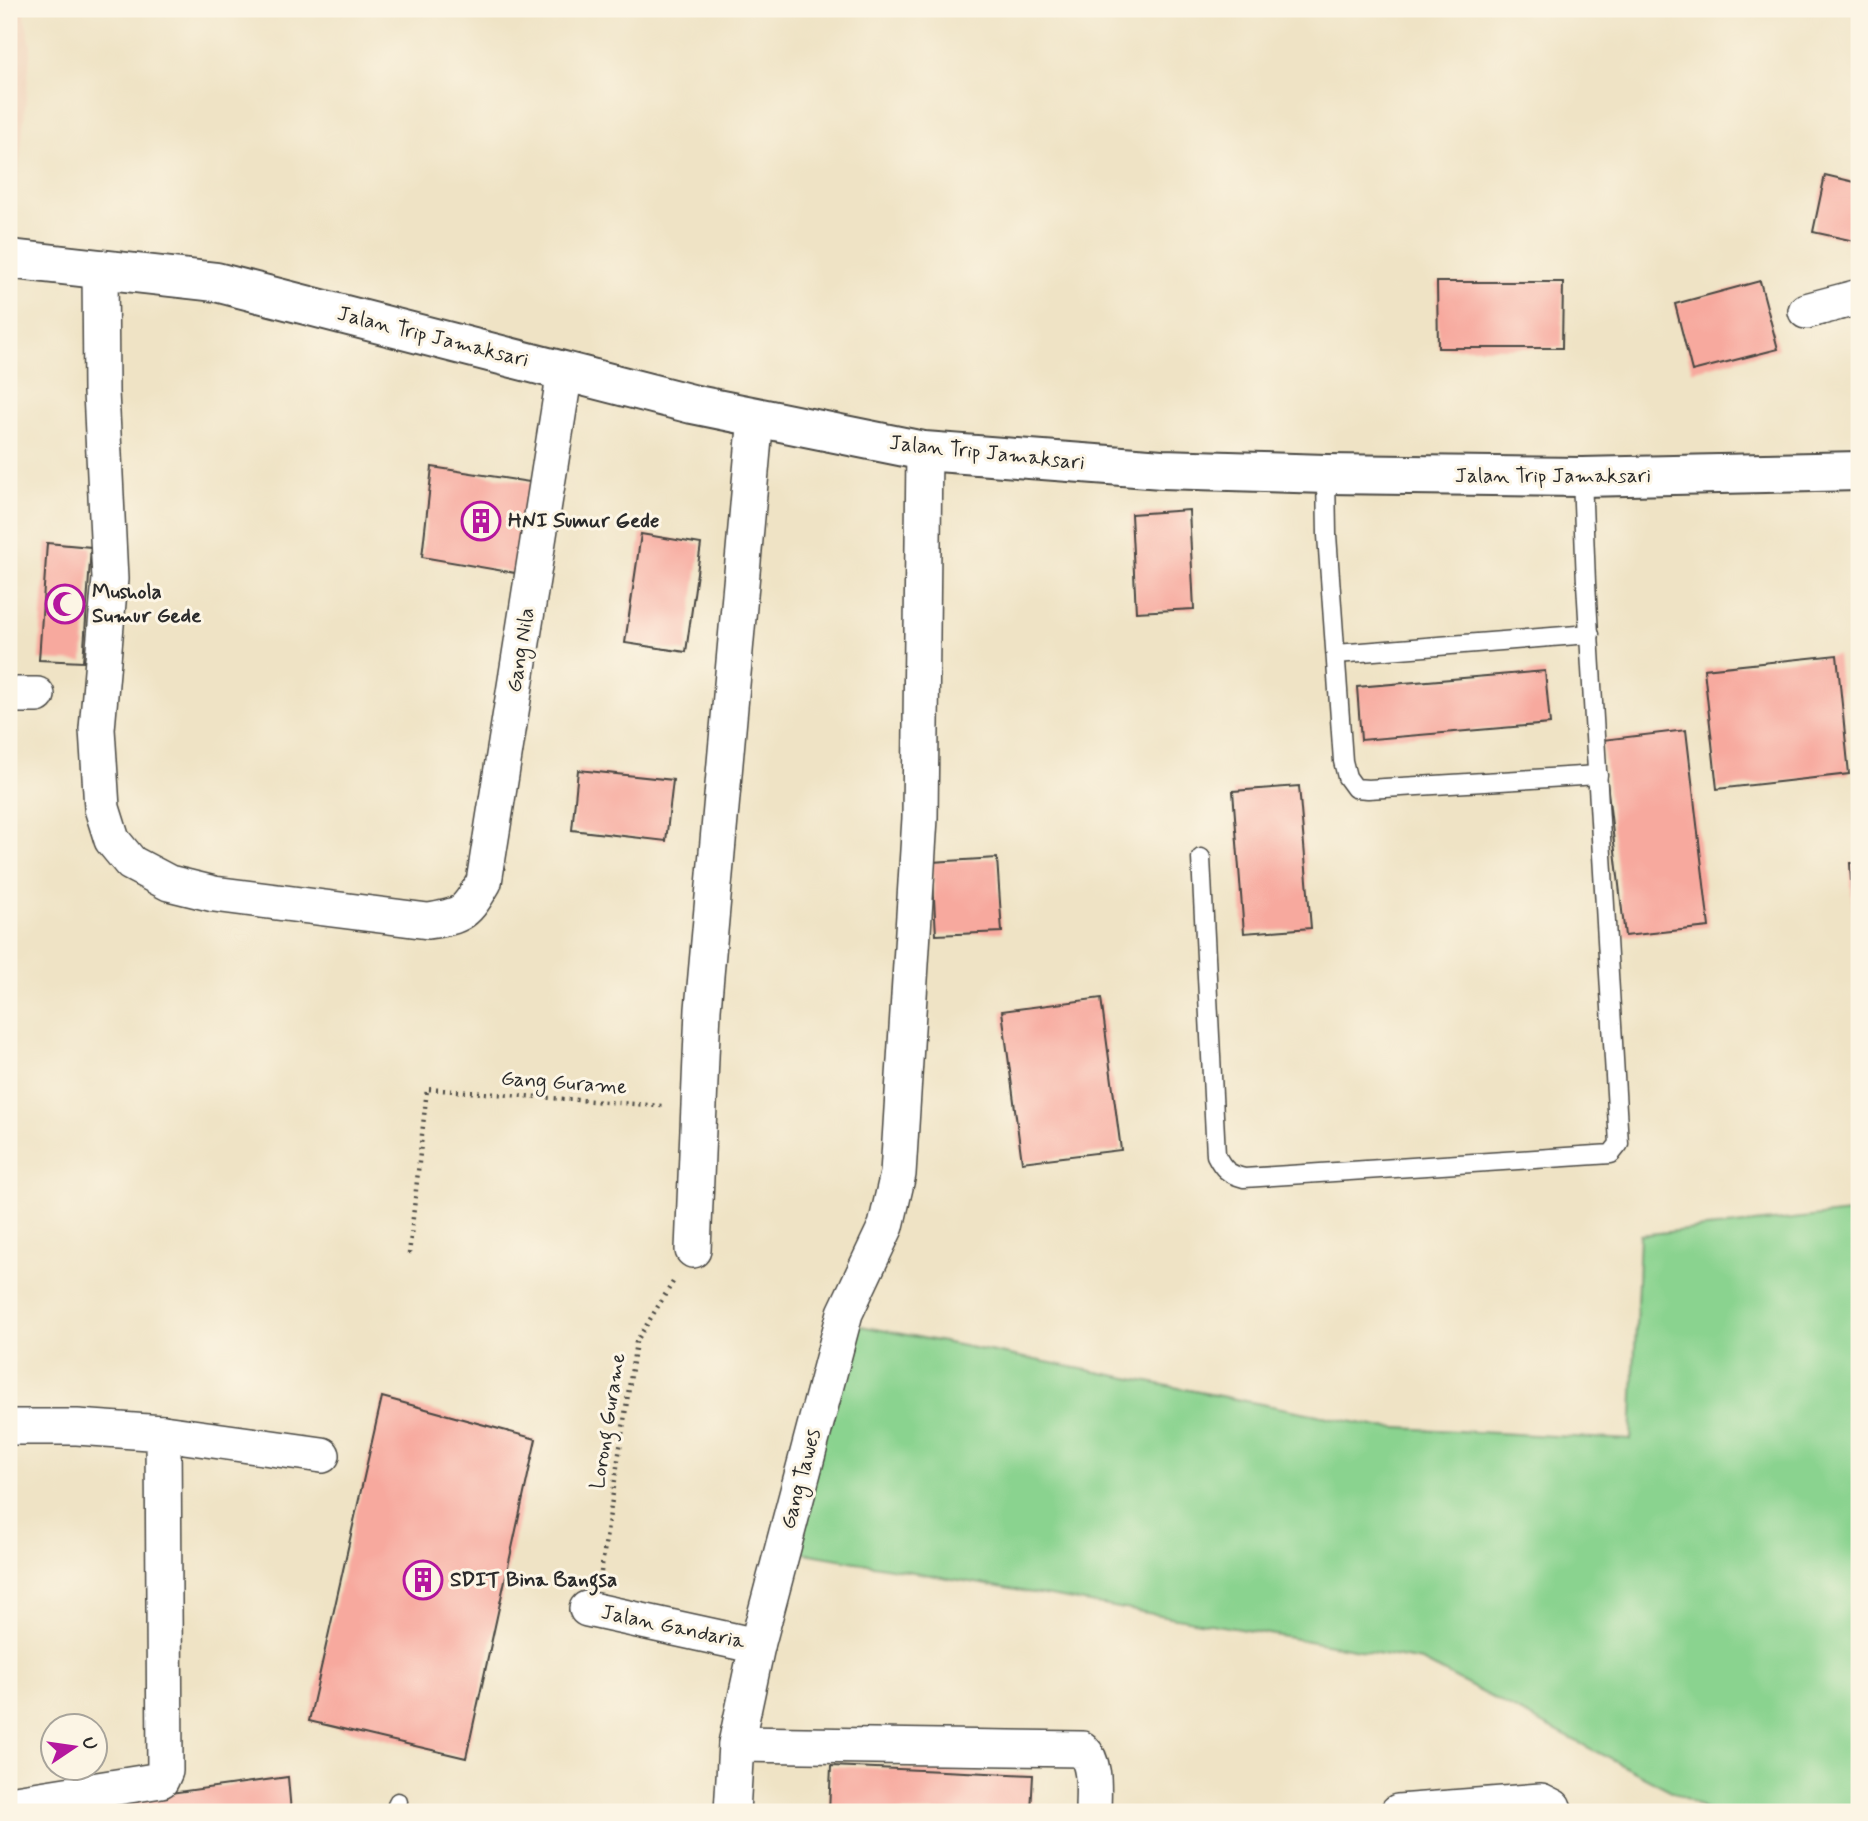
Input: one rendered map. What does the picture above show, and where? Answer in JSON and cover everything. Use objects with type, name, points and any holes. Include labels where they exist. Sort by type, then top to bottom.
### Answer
[{"type":"main road","name":"Jalan Trip Jamaksari","points":[[9,259],[216,282],[692,404],[924,452],[1162,469],[1326,474],[1582,477],[1859,471]]},
{"type":"street","name":"Gang Nila","points":[[100,268],[110,579],[97,729],[102,808],[113,840],[131,863],[169,883],[214,894],[428,921],[454,918],[470,906],[484,882],[565,371]]},
{"type":"street","points":[[1806,312],[1859,298]]},
{"type":"street","points":[[693,1250],[703,1009],[755,416]]},
{"type":"street","name":"Gang Tawes","points":[[757,1646],[845,1313],[886,1226],[898,1174],[920,818],[924,452]]},
{"type":"street","points":[[9,1427],[77,1427],[163,1433],[322,1455]]},
{"type":"street","points":[[9,1804],[161,1780],[164,1776],[163,1433]]},
{"type":"street","name":"Jalan Gandaria","points":[[591,1610],[757,1646],[736,1744],[732,1812]]},
{"type":"street","points":[[736,1744],[1082,1749],[1089,1756],[1092,1767],[1093,1812]]},
{"type":"street","points":[[1398,1812],[1541,1801],[1553,1807],[1555,1812]]},
{"type":"lane","points":[[1326,474],[1327,535],[1343,761],[1347,777],[1355,788],[1598,775]]},
{"type":"lane","points":[[1201,858],[1216,1155],[1222,1167],[1230,1174],[1244,1178],[1611,1154],[1619,1144],[1582,477]]},
{"type":"lane","points":[[1336,654],[1590,634]]},
{"type":"path","name":"Gang Gurame","points":[[409,1254],[427,1089],[699,1109]]},
{"type":"path","name":"Lorong Gurame","points":[[591,1610],[636,1342],[693,1250]]},
{"type":"shaded area","points":[[9,9],[23,9],[31,46],[9,274]]},
{"type":"green space","points":[[1859,1212],[1859,1808],[1812,1812],[1712,1812],[1422,1661],[793,1551],[840,1322],[1379,1427],[1631,1440],[1640,1235]]},
{"type":"building","points":[[1825,175],[1859,183],[1859,242],[1813,232]]},
{"type":"building","points":[[1760,281],[1778,349],[1692,371],[1675,304]]},
{"type":"building","points":[[1437,282],[1563,282],[1562,348],[1438,348]]},
{"type":"building","name":"HNI Sumur Gede","points":[[432,467],[543,484],[527,575],[422,557]]},
{"type":"building","points":[[1189,510],[1194,609],[1136,612],[1131,514]]},
{"type":"building","points":[[641,534],[701,544],[686,652],[625,643]]},
{"type":"building","name":"Mushola Sumur Gede","points":[[47,543],[91,547],[83,662],[39,660]]},
{"type":"building","points":[[1837,655],[1849,774],[1717,789],[1704,669]]},
{"type":"building","points":[[1545,671],[1550,724],[1361,740],[1357,687]]},
{"type":"building","points":[[1686,730],[1709,927],[1625,936],[1602,740]]},
{"type":"building","points":[[578,770],[673,780],[666,841],[572,830]]},
{"type":"building","points":[[1299,786],[1311,928],[1244,933],[1233,791]]},
{"type":"building","points":[[997,858],[1002,932],[936,935],[932,862]]},
{"type":"building","points":[[1850,863],[1859,863],[1859,984],[1857,984]]},
{"type":"building","points":[[1101,998],[1121,1150],[1022,1162],[1002,1011]]},
{"type":"building","name":"SDIT Bina Bangsa","points":[[382,1397],[536,1439],[466,1758],[309,1721]]},
{"type":"building","points":[[831,1766],[1033,1775],[1031,1812],[829,1812]]},
{"type":"building","points":[[288,1777],[291,1812],[38,1812],[38,1811]]},
{"type":"place","name":"HNI Sumur Gede","points":[[481,521]]},
{"type":"place","name":"Mushola Sumur Gede","points":[[65,604]]},
{"type":"place","name":"SDIT Bina Bangsa","points":[[423,1580]]}]
